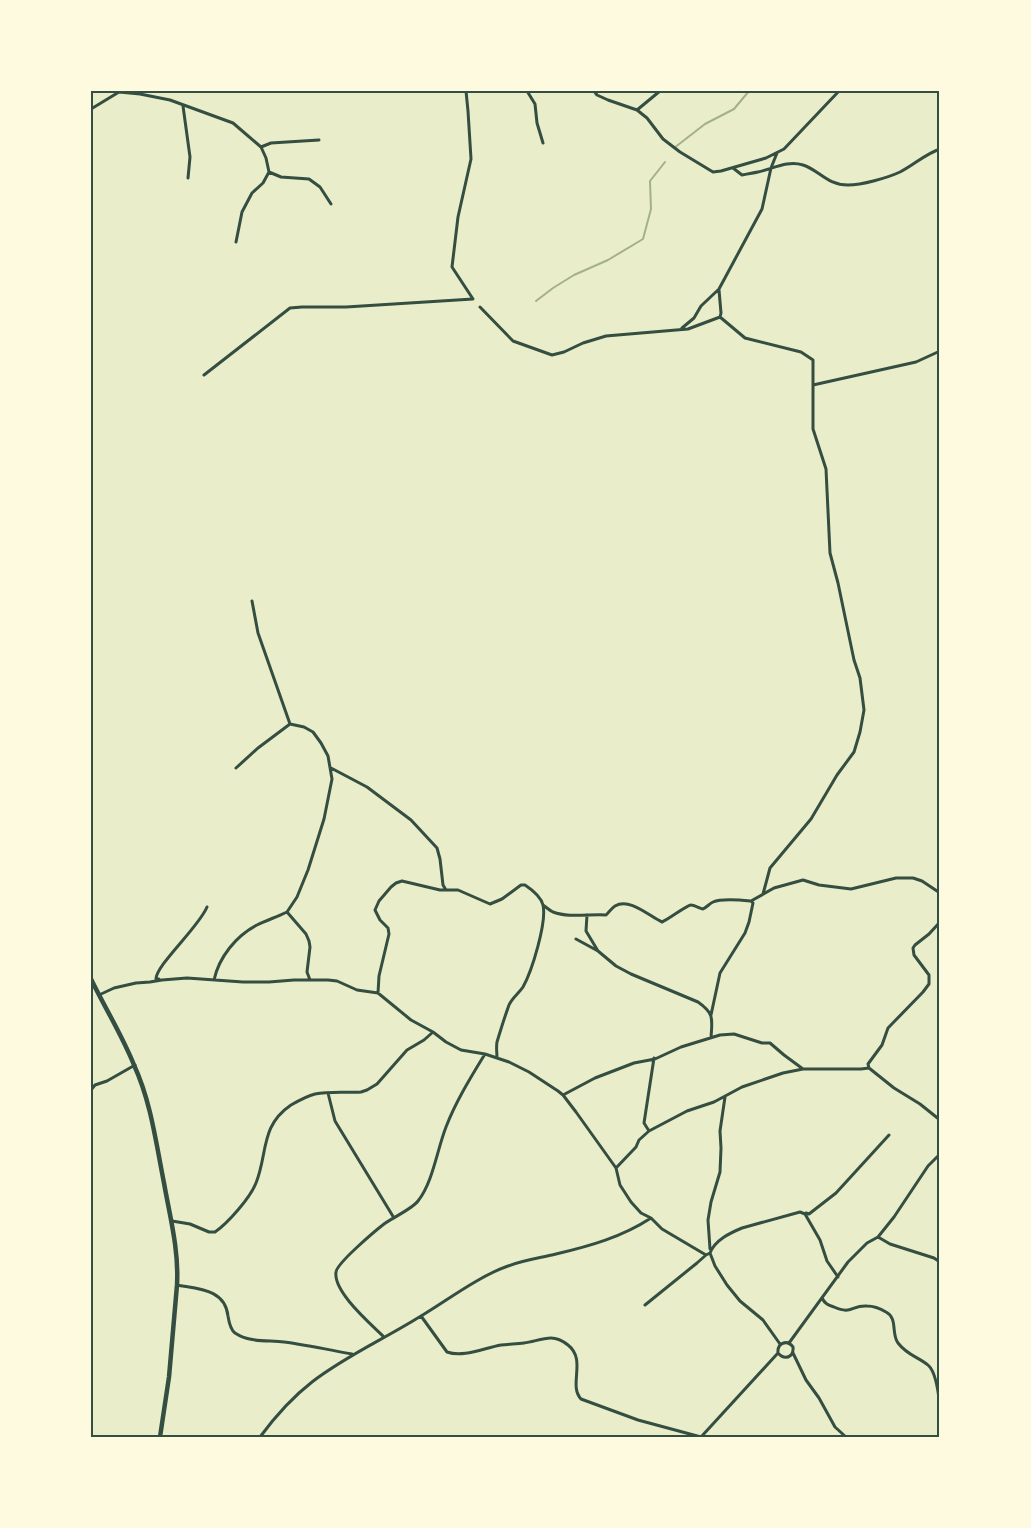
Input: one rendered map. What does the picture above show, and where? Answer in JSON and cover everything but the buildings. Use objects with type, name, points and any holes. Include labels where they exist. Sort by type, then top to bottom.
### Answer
[{"type":"main road","points":[[91,979],[135,1065],[153,1123],[172,1221],[178,1270],[169,1377],[160,1437]]},
{"type":"street","points":[[204,375],[290,308],[346,307],[473,299],[452,267],[458,217],[471,158],[466,91]]},
{"type":"street","points":[[527,91],[535,104],[542,143]]},
{"type":"street","points":[[594,91],[597,95],[608,100],[636,110],[647,118],[663,138],[680,152],[713,172],[766,158],[784,149],[839,91]]},
{"type":"street","points":[[636,110],[660,91]]},
{"type":"street","points":[[91,109],[118,92],[170,100],[233,123],[261,147],[269,172],[263,183],[252,193],[242,212],[236,242]]},
{"type":"street","points":[[183,105],[190,157],[188,178]]},
{"type":"street","points":[[261,147],[272,143],[319,140]]},
{"type":"street","points":[[733,168],[742,174],[793,163],[804,165],[837,184],[849,185],[868,182],[900,172],[931,152],[940,149]]},
{"type":"street","points":[[682,328],[694,318],[701,306],[719,289],[762,210],[770,168],[777,152]]},
{"type":"street","points":[[269,172],[281,177],[309,178],[320,188],[331,204]]},
{"type":"street","points":[[719,289],[720,317]]},
{"type":"street","points":[[480,307],[513,341],[552,355],[606,336],[682,328],[688,329],[720,317]]},
{"type":"street","points":[[720,317],[745,338],[801,352],[813,360],[814,430],[826,469],[830,553],[854,660],[860,678],[864,710],[854,752],[837,775],[811,819],[770,868],[763,894]]},
{"type":"street","points":[[813,385],[916,362],[940,351]]},
{"type":"street","points":[[252,601],[258,632],[290,724]]},
{"type":"street","points":[[214,980],[217,966],[231,946],[258,924],[287,912],[302,886],[324,819],[332,779],[328,756],[313,732],[304,727],[290,724],[258,748],[236,768]]},
{"type":"street","points":[[331,768],[367,787],[411,820],[437,848],[440,858],[442,885],[447,891]]},
{"type":"street","points":[[543,905],[553,912],[587,915],[606,914],[620,904],[630,905],[639,908],[662,922],[672,918],[691,905],[703,909],[713,902],[721,900],[751,901],[774,888],[804,880],[819,885],[850,889],[884,880],[913,878],[922,881],[940,893]]},
{"type":"street","points":[[378,993],[379,976],[389,934],[388,928],[380,920],[375,910],[379,901],[396,883],[402,880],[447,891],[458,890],[490,904],[502,899],[521,885],[525,885],[540,899],[543,905],[536,959],[523,987],[510,1003],[496,1044],[497,1058]]},
{"type":"street","points":[[711,1038],[711,1015],[720,973],[745,933],[753,903],[751,901]]},
{"type":"street","points":[[162,980],[156,979],[156,974],[199,922],[207,907]]},
{"type":"street","points":[[287,912],[306,934],[309,941],[307,972],[310,980]]},
{"type":"street","points":[[587,915],[586,931],[598,951]]},
{"type":"street","points":[[869,1068],[868,1064],[882,1045],[888,1028],[929,984],[929,975],[914,954],[913,948],[940,922]]},
{"type":"street","points":[[576,939],[598,951],[616,966],[631,974],[698,1002],[708,1009],[711,1015]]},
{"type":"street","points":[[99,995],[114,988],[136,983],[187,978],[243,982],[337,981],[357,990],[378,993],[411,1020],[433,1032],[446,1042],[461,1050],[486,1054],[529,1072],[563,1095],[616,1168],[620,1185],[631,1202],[641,1213],[651,1218],[662,1229],[706,1255]]},
{"type":"street","points":[[172,1221],[190,1224],[209,1232],[215,1232],[247,1198],[256,1183],[268,1134],[274,1121],[283,1111],[299,1100],[314,1094],[361,1092],[367,1090],[377,1084],[407,1050],[433,1032]]},
{"type":"street","points":[[563,1095],[595,1078],[634,1063],[720,1035],[734,1034],[762,1043],[770,1042],[803,1069]]},
{"type":"street","points":[[384,1337],[351,1304],[340,1290],[335,1274],[336,1269],[343,1260],[382,1225],[417,1203],[433,1167],[446,1127],[470,1078],[486,1054]]},
{"type":"street","points":[[649,1131],[644,1123],[654,1058]]},
{"type":"street","points":[[91,1090],[95,1085],[107,1081],[135,1065]]},
{"type":"street","points":[[616,1168],[649,1131],[687,1111],[725,1097],[742,1087],[783,1073],[803,1069],[869,1068],[940,1120]]},
{"type":"street","points":[[328,1093],[335,1121],[394,1218]]},
{"type":"street","points":[[725,1097],[720,1131],[720,1172],[708,1220],[710,1249],[715,1266],[727,1285],[740,1301],[763,1320],[780,1344]]},
{"type":"street","points":[[645,1305],[697,1264],[721,1239],[742,1228],[800,1212],[809,1214],[836,1193],[889,1134]]},
{"type":"street","points":[[789,1343],[848,1262],[867,1243],[878,1237],[894,1217],[928,1166],[940,1154]]},
{"type":"street","points":[[800,1212],[806,1214],[820,1240],[827,1261],[838,1277]]},
{"type":"street","points":[[260,1437],[298,1394],[313,1382],[353,1354],[421,1316],[481,1279],[507,1266],[616,1237],[634,1229],[651,1218]]},
{"type":"street","points":[[878,1237],[890,1244],[934,1258],[940,1262]]},
{"type":"street","points":[[177,1285],[211,1292],[224,1302],[228,1309],[229,1324],[234,1332],[247,1339],[283,1342],[353,1354]]},
{"type":"street","points":[[822,1298],[825,1303],[841,1310],[846,1311],[867,1306],[887,1312],[891,1316],[894,1325],[896,1341],[908,1354],[930,1367],[938,1389],[940,1407]]},
{"type":"street","points":[[421,1316],[447,1352],[453,1354],[551,1338],[561,1339],[571,1347],[576,1356],[578,1369],[576,1391],[581,1399],[638,1420],[701,1437],[778,1353],[780,1344]]},
{"type":"street","points":[[780,1344],[786,1342],[793,1347],[793,1353],[806,1380],[819,1398],[835,1427],[846,1437]]},
{"type":"street","points":[[778,1353],[781,1357],[786,1358],[793,1353]]},
{"type":"waterway","points":[[674,148],[705,124],[734,109],[749,91]]},
{"type":"waterway","points":[[536,301],[574,275],[608,260],[643,239],[651,209],[650,181],[665,162]]}]
